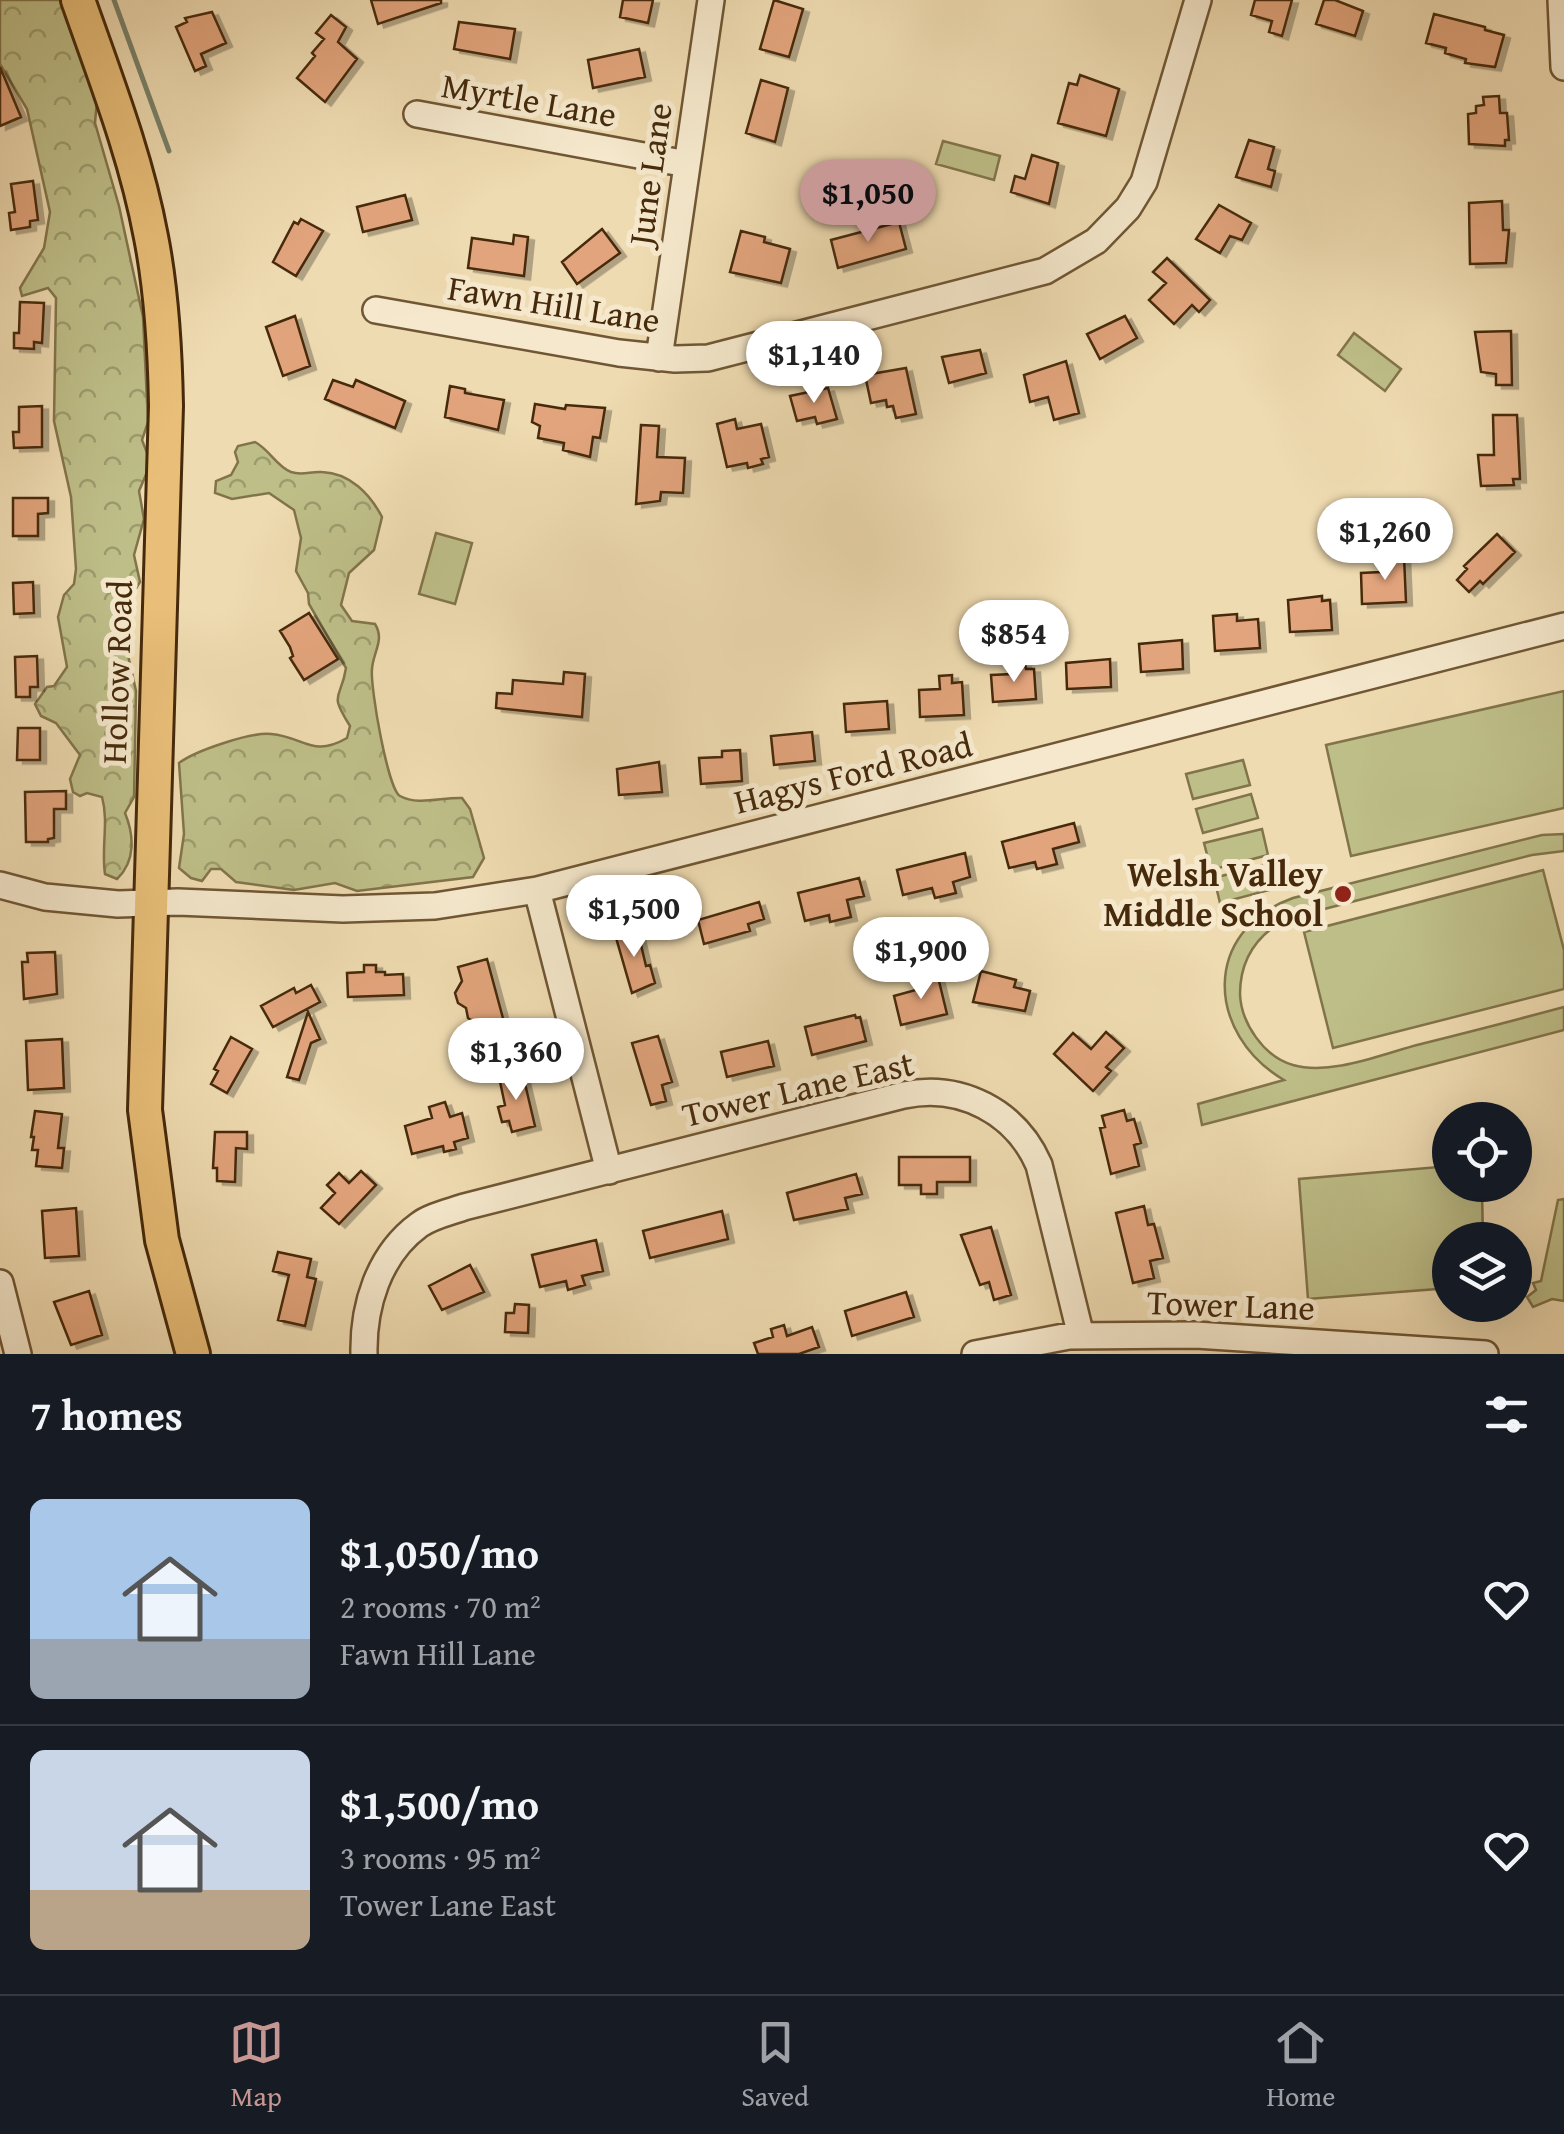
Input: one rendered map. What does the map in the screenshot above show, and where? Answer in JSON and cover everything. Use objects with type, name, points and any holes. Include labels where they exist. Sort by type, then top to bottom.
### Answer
[{"type":"main road","name":"Hollow Road","points":[[78,0],[142,193],[163,319],[166,406],[145,1070],[148,1150],[162,1240],[192,1354]]},
{"type":"street","name":"June Lane","points":[[659,358],[711,0]]},
{"type":"street","name":"Fawn Hill Lane","points":[[376,310],[659,358],[708,358],[1028,277],[1080,253],[1122,216],[1144,182],[1198,0]]},
{"type":"street","points":[[1561,0],[1564,67]]},
{"type":"street","name":"Myrtle Lane","points":[[417,114],[687,164]]},
{"type":"street","name":"Hagys Ford Road","points":[[0,885],[76,901],[390,909],[538,890],[1564,626]]},
{"type":"street","points":[[538,890],[608,1171]]},
{"type":"street","name":"Tower Lane East","points":[[364,1354],[367,1306],[378,1276],[420,1224],[464,1207],[910,1094],[948,1092],[980,1103],[1008,1122],[1030,1144],[1039,1165],[1081,1336]]},
{"type":"street","points":[[0,1282],[18,1354]]},
{"type":"street","name":"Tower Lane","points":[[975,1354],[1081,1336],[1196,1336],[1485,1354]]},
{"type":"green space","points":[[0,0],[60,0],[97,100],[95,123],[119,206],[143,317],[148,422],[142,440],[151,463],[139,491],[144,519],[134,555],[140,582],[125,606],[123,633],[136,691],[134,797],[125,813],[130,830],[130,856],[117,879],[105,874],[102,797],[73,792],[70,779],[80,755],[56,723],[41,716],[35,704],[67,667],[58,617],[64,595],[74,584],[76,569],[71,497],[54,421],[56,298],[48,288],[22,296],[20,288],[44,248],[50,212],[27,109],[0,64]]},
{"type":"green space","points":[[943,141],[1000,156],[994,180],[936,164]]},
{"type":"green space","points":[[1354,333],[1401,369],[1385,391],[1338,355]]},
{"type":"green space","points":[[255,442],[291,472],[342,476],[372,500],[382,517],[374,550],[349,573],[341,605],[352,621],[375,624],[378,630],[372,669],[374,696],[395,790],[414,800],[462,798],[470,809],[484,858],[473,877],[357,891],[335,883],[294,890],[236,882],[221,869],[211,869],[202,881],[179,868],[184,834],[179,763],[223,743],[262,734],[309,745],[335,744],[347,738],[350,726],[338,701],[346,668],[309,604],[308,593],[296,571],[301,538],[294,510],[269,493],[232,499],[215,493],[216,481],[231,475],[238,462],[238,446]]},
{"type":"green space","points":[[436,533],[472,543],[455,604],[419,594]]},
{"type":"green space","points":[[1564,691],[1564,808],[1351,856],[1326,745]]},
{"type":"green space","points":[[1243,760],[1250,785],[1193,799],[1186,774]]},
{"type":"green space","points":[[1251,794],[1258,818],[1203,833],[1196,809]]},
{"type":"green space","points":[[1262,829],[1268,855],[1211,870],[1204,843]]},
{"type":"green space","points":[[1564,834],[1564,851],[1532,855],[1286,919],[1252,950],[1243,970],[1240,994],[1245,1016],[1264,1047],[1282,1061],[1308,1068],[1358,1062],[1564,1007],[1564,1030],[1202,1125],[1198,1104],[1284,1080],[1258,1060],[1240,1037],[1228,1011],[1225,984],[1229,958],[1242,934],[1263,913],[1293,898],[1542,835]]},
{"type":"green space","points":[[1270,863],[1277,888],[1220,903],[1214,878]]},
{"type":"green space","points":[[1543,870],[1564,950],[1564,989],[1333,1048],[1304,932]]},
{"type":"green space","points":[[1432,1168],[1432,1202],[1482,1202],[1483,1222],[1432,1222],[1432,1289],[1308,1299],[1299,1179]]},
{"type":"green space","points":[[1564,1199],[1564,1301],[1552,1299],[1533,1307],[1533,1283],[1541,1281],[1558,1200]]},
{"type":"building","points":[[371,0],[441,0],[441,3],[378,24]]},
{"type":"building","points":[[623,0],[653,0],[648,23],[620,17]]},
{"type":"building","points":[[774,0],[803,9],[789,57],[760,49]]},
{"type":"building","points":[[1255,0],[1292,0],[1282,36],[1269,32],[1272,21],[1251,15]]},
{"type":"building","points":[[1324,0],[1363,11],[1355,36],[1316,24]]},
{"type":"building","points":[[212,12],[226,43],[201,54],[206,66],[195,71],[176,27],[187,22],[185,18]]},
{"type":"building","points":[[1434,14],[1504,35],[1495,67],[1465,63],[1466,59],[1445,53],[1446,48],[1426,43]]},
{"type":"building","points":[[331,15],[346,27],[338,42],[357,59],[325,102],[297,78],[315,56],[312,53],[324,39],[316,33]]},
{"type":"building","points":[[459,22],[515,29],[510,59],[454,49]]},
{"type":"building","points":[[639,49],[645,77],[593,88],[588,60]]},
{"type":"building","points":[[0,67],[21,117],[0,126]]},
{"type":"building","points":[[1080,75],[1119,89],[1106,136],[1058,123],[1069,83],[1077,85]]},
{"type":"building","points":[[761,80],[788,88],[775,142],[746,133]]},
{"type":"building","points":[[1499,96],[1500,113],[1507,113],[1509,140],[1505,140],[1505,146],[1469,144],[1468,114],[1476,113],[1476,106],[1484,105],[1483,97]]},
{"type":"building","points":[[1249,140],[1274,147],[1268,169],[1275,171],[1271,187],[1236,177]]},
{"type":"building","points":[[1032,155],[1058,163],[1049,204],[1011,192],[1015,176],[1025,179]]},
{"type":"building","points":[[33,181],[38,220],[30,221],[30,227],[11,230],[9,213],[15,212],[11,184]]},
{"type":"building","points":[[405,195],[412,220],[363,232],[357,207]]},
{"type":"building","points":[[1502,201],[1503,230],[1509,230],[1506,263],[1470,264],[1469,203]]},
{"type":"building","points":[[1219,205],[1251,223],[1242,240],[1230,236],[1220,253],[1196,239]]},
{"type":"building","points":[[301,219],[323,231],[296,276],[273,262],[294,222],[298,224]]},
{"type":"building","points":[[899,222],[906,249],[838,268],[831,240]]},
{"type":"building","points":[[602,229],[620,253],[577,284],[562,262]]},
{"type":"building","points":[[741,231],[790,249],[781,283],[730,272]]},
{"type":"building","points":[[514,235],[528,237],[524,276],[468,268],[472,238],[513,244]]},
{"type":"building","points":[[1167,258],[1210,300],[1199,312],[1192,305],[1174,324],[1149,300],[1166,283],[1153,272]]},
{"type":"building","points":[[20,302],[44,303],[42,343],[34,342],[34,349],[14,348],[14,333],[19,333]]},
{"type":"building","points":[[295,316],[310,366],[283,376],[266,327]]},
{"type":"building","points":[[1125,316],[1137,338],[1100,359],[1087,334]]},
{"type":"building","points":[[1511,331],[1512,385],[1496,385],[1496,374],[1481,372],[1475,332]]},
{"type":"building","points":[[980,350],[986,373],[949,383],[942,357]]},
{"type":"building","points":[[1066,361],[1079,413],[1054,420],[1048,397],[1030,402],[1024,375]]},
{"type":"building","points":[[906,368],[916,414],[896,418],[893,406],[887,407],[886,400],[871,403],[865,375]]},
{"type":"building","points":[[333,380],[353,387],[356,380],[405,401],[395,428],[325,399]]},
{"type":"building","points":[[450,386],[465,389],[465,393],[504,400],[498,430],[445,417]]},
{"type":"building","points":[[828,388],[837,419],[817,424],[815,417],[797,421],[790,396]]},
{"type":"building","points":[[535,404],[565,409],[566,405],[605,408],[600,438],[593,437],[590,457],[563,450],[564,443],[538,438],[540,426],[532,422]]},
{"type":"building","points":[[42,406],[42,447],[14,448],[13,432],[19,432],[19,407]]},
{"type":"building","points":[[1493,415],[1517,415],[1520,479],[1513,479],[1514,485],[1481,486],[1478,455],[1494,455]]},
{"type":"building","points":[[735,419],[737,429],[761,424],[769,457],[761,459],[763,464],[727,467],[717,424]]},
{"type":"building","points":[[641,425],[659,426],[657,457],[685,458],[683,493],[661,492],[660,501],[636,504]]},
{"type":"building","points":[[13,498],[48,498],[48,513],[38,514],[38,536],[13,536]]},
{"type":"building","points":[[1497,534],[1515,552],[1483,584],[1480,581],[1469,592],[1457,580],[1467,569],[1464,566]]},
{"type":"building","points":[[1389,556],[1404,556],[1406,602],[1362,604],[1361,573],[1381,572],[1381,562],[1389,562]]},
{"type":"building","points":[[33,582],[34,613],[14,614],[13,583]]},
{"type":"building","points":[[1322,596],[1322,601],[1330,600],[1332,630],[1290,632],[1288,600]]},
{"type":"building","points":[[309,613],[338,659],[304,680],[280,631]]},
{"type":"building","points":[[1237,614],[1237,621],[1258,619],[1260,648],[1215,651],[1213,616]]},
{"type":"building","points":[[1182,640],[1183,669],[1141,672],[1139,644]]},
{"type":"building","points":[[37,656],[38,687],[30,687],[30,697],[16,697],[15,657]]},
{"type":"building","points":[[1110,659],[1111,687],[1067,689],[1066,663]]},
{"type":"building","points":[[1025,664],[1026,669],[1034,669],[1036,699],[993,702],[991,675],[1013,674],[1013,665]]},
{"type":"building","points":[[564,672],[585,674],[582,717],[496,708],[497,693],[512,694],[513,680],[563,684]]},
{"type":"building","points":[[952,675],[952,683],[962,682],[964,715],[920,717],[919,690],[940,689],[939,676]]},
{"type":"building","points":[[887,701],[889,729],[846,732],[844,704]]},
{"type":"building","points":[[18,728],[40,728],[40,760],[17,760]]},
{"type":"building","points":[[812,732],[815,761],[774,765],[771,736]]},
{"type":"building","points":[[740,750],[742,781],[701,784],[699,758],[722,757],[722,751]]},
{"type":"building","points":[[659,762],[662,792],[619,795],[617,769]]},
{"type":"building","points":[[66,791],[66,809],[54,809],[54,838],[48,842],[26,842],[25,792]]},
{"type":"building","points":[[1074,823],[1079,842],[1053,849],[1057,864],[1037,869],[1035,862],[1009,868],[1002,842]]},
{"type":"building","points":[[965,853],[970,877],[953,882],[956,893],[935,898],[932,888],[903,895],[897,870]]},
{"type":"building","points":[[859,878],[864,896],[847,900],[851,917],[830,922],[829,915],[805,921],[798,893]]},
{"type":"building","points":[[759,902],[764,919],[748,924],[750,931],[704,944],[698,920]]},
{"type":"building","points":[[637,928],[646,966],[650,965],[655,983],[632,993],[615,934]]},
{"type":"building","points":[[55,952],[57,994],[24,999],[22,962],[28,962],[27,953]]},
{"type":"building","points":[[487,959],[504,1022],[482,1028],[468,1018],[455,993],[462,981],[458,967]]},
{"type":"building","points":[[364,965],[376,965],[376,972],[385,975],[403,974],[404,995],[348,997],[347,973],[364,972]]},
{"type":"building","points":[[981,971],[1016,980],[1014,987],[1030,991],[1025,1011],[973,1002]]},
{"type":"building","points":[[938,977],[947,1014],[901,1025],[894,996],[916,990],[914,983]]},
{"type":"building","points":[[311,985],[320,1002],[273,1027],[261,1006],[294,988],[296,993]]},
{"type":"building","points":[[308,1012],[320,1039],[311,1043],[299,1080],[287,1077]]},
{"type":"building","points":[[860,1017],[866,1041],[812,1055],[805,1027]]},
{"type":"building","points":[[1106,1032],[1124,1048],[1106,1067],[1111,1071],[1093,1091],[1054,1054],[1073,1033],[1091,1049]]},
{"type":"building","points":[[658,1036],[672,1082],[662,1085],[666,1101],[651,1105],[632,1043]]},
{"type":"building","points":[[231,1037],[252,1049],[227,1093],[211,1084],[218,1071],[214,1069]]},
{"type":"building","points":[[62,1039],[64,1088],[28,1090],[26,1041]]},
{"type":"building","points":[[768,1041],[774,1066],[727,1077],[721,1052]]},
{"type":"building","points":[[522,1071],[535,1126],[512,1132],[509,1121],[502,1122],[498,1107],[505,1105],[499,1077]]},
{"type":"building","points":[[445,1102],[450,1117],[462,1113],[468,1138],[454,1142],[456,1149],[444,1152],[443,1146],[412,1154],[405,1126],[432,1118],[429,1107]]},
{"type":"building","points":[[1124,1110],[1127,1121],[1134,1119],[1141,1143],[1134,1145],[1139,1166],[1111,1174],[1100,1128],[1105,1127],[1102,1116]]},
{"type":"building","points":[[35,1111],[62,1114],[58,1148],[64,1148],[62,1168],[36,1166],[38,1150],[32,1150],[31,1137]]},
{"type":"building","points":[[215,1132],[247,1132],[247,1149],[236,1148],[235,1182],[217,1181],[217,1168],[213,1168]]},
{"type":"building","points":[[899,1157],[970,1157],[970,1182],[937,1182],[937,1194],[921,1194],[921,1185],[899,1185]]},
{"type":"building","points":[[361,1171],[376,1185],[339,1224],[321,1208],[335,1193],[327,1185],[339,1173],[349,1183]]},
{"type":"building","points":[[856,1174],[862,1194],[845,1198],[848,1209],[794,1220],[787,1193]]},
{"type":"building","points":[[1144,1206],[1148,1225],[1154,1224],[1163,1258],[1150,1261],[1154,1278],[1133,1283],[1116,1213]]},
{"type":"building","points":[[76,1208],[79,1256],[45,1258],[42,1211]]},
{"type":"building","points":[[722,1211],[728,1239],[650,1258],[643,1231]]},
{"type":"building","points":[[991,1227],[1011,1295],[994,1300],[989,1282],[980,1285],[961,1235]]},
{"type":"building","points":[[596,1240],[603,1271],[582,1276],[585,1285],[568,1290],[566,1281],[540,1287],[532,1255]]},
{"type":"building","points":[[278,1252],[311,1259],[307,1277],[316,1279],[305,1326],[278,1320],[289,1275],[273,1271]]},
{"type":"building","points":[[470,1265],[484,1292],[442,1310],[429,1286]]},
{"type":"building","points":[[89,1291],[102,1335],[71,1345],[54,1302]]},
{"type":"building","points":[[906,1292],[914,1317],[852,1336],[845,1311]]},
{"type":"building","points":[[515,1304],[529,1305],[528,1333],[505,1332],[506,1313],[514,1313]]},
{"type":"building","points":[[784,1325],[787,1336],[812,1327],[819,1347],[799,1354],[758,1354],[754,1343],[773,1337],[771,1329]]},
{"type":"waterway","points":[[114,0],[169,151]]},
{"type":"place","name":"Welsh Valley Middle School","points":[[1343,894]]}]
